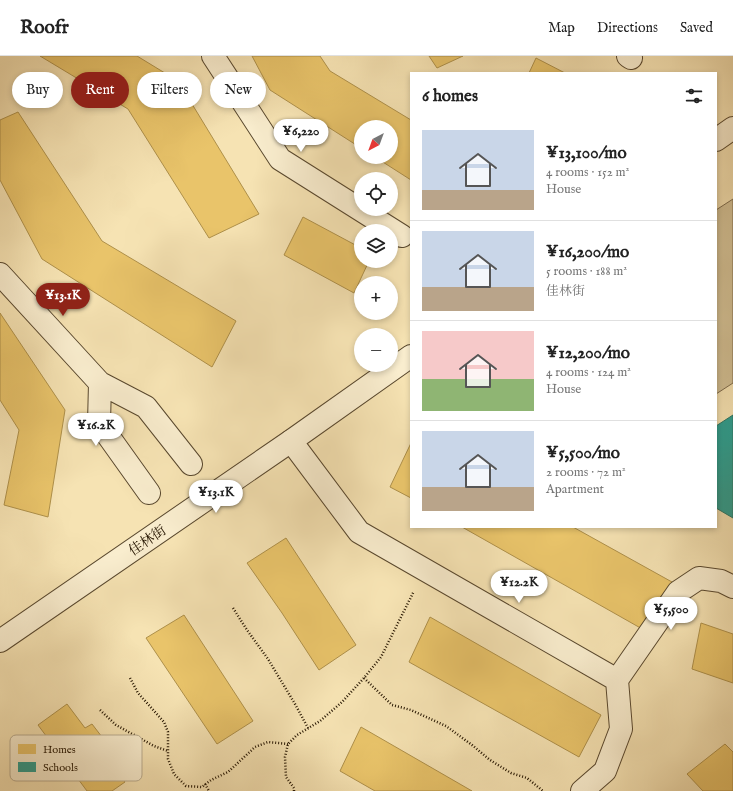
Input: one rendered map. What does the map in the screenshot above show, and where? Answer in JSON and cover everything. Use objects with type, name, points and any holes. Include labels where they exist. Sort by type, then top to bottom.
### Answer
[{"type":"street","points":[[214,56],[280,159],[402,236]]},
{"type":"street","points":[[717,139],[733,128]]},
{"type":"street","points":[[0,274],[100,383],[146,407],[191,464]]},
{"type":"street","name":"佳林街","points":[[0,641],[291,442],[410,357]]},
{"type":"street","points":[[100,383],[99,422],[149,493]]},
{"type":"street","points":[[291,442],[359,532],[617,680]]},
{"type":"street","points":[[582,791],[605,771],[621,729],[617,680],[678,592],[699,578],[721,581],[733,587]]},
{"type":"path","points":[[294,791],[294,788],[286,777],[285,757],[288,744],[297,735],[320,721],[342,702],[381,657],[424,570]]},
{"type":"path","points":[[233,608],[268,659],[296,704],[308,728]]},
{"type":"path","points":[[130,678],[138,693],[164,722],[168,732],[168,759],[174,774],[186,786],[202,787],[211,780],[228,772],[254,747],[268,742],[288,744]]},
{"type":"path","points":[[364,678],[392,705],[411,710],[446,726],[490,760],[511,773],[527,778],[543,791]]},
{"type":"path","points":[[100,710],[116,725],[134,735]]},
{"type":"path","points":[[142,739],[168,751]]},
{"type":"path","points":[[205,784],[209,791]]},
{"type":"shaded area","points":[[733,199],[733,383],[717,393],[717,209]]},
{"type":"building: Homes","points":[[40,56],[137,56],[163,72],[137,72],[137,108],[194,108],[259,214],[209,238],[126,108],[129,108],[129,72],[71,72],[71,75]]},
{"type":"building: Homes","points":[[252,56],[320,56],[330,71],[410,119],[410,179],[386,164],[398,164],[398,120],[354,120],[354,144],[270,90],[266,82],[266,72],[260,72]]},
{"type":"building: Homes","points":[[429,56],[463,56],[437,68]]},
{"type":"building: Homes","points":[[536,58],[563,72],[529,72]]},
{"type":"building: Homes","points":[[18,112],[102,241],[236,321],[212,367],[42,259],[0,180],[0,120]]},
{"type":"building: Homes","points":[[303,217],[354,244],[354,268],[366,268],[362,276],[354,276],[354,293],[284,255]]},
{"type":"building: Homes","points":[[0,313],[65,410],[48,517],[4,505],[19,430],[0,400]]},
{"type":"building: Homes","points":[[410,445],[410,497],[390,487]]},
{"type":"building: Homes","points":[[464,528],[575,528],[672,582],[644,630]]},
{"type":"building: Homes","points":[[286,538],[356,645],[319,670],[247,563]]},
{"type":"building: Homes","points":[[184,615],[253,721],[217,744],[146,638]]},
{"type":"building: Homes","points":[[430,617],[601,715],[579,757],[409,662]]},
{"type":"building: Homes","points":[[701,623],[733,634],[733,683],[692,669]]},
{"type":"building: Homes","points":[[67,704],[85,728],[92,724],[100,735],[45,735],[38,725]]},
{"type":"building: Homes","points":[[361,727],[472,791],[375,791],[340,771]]},
{"type":"building: Homes","points":[[725,744],[733,752],[733,791],[703,791],[687,774]]},
{"type":"building: Homes","points":[[80,781],[125,782],[112,791],[87,791]]},
{"type":"building: Schools","points":[[733,415],[733,518],[717,509],[717,425]]}]
